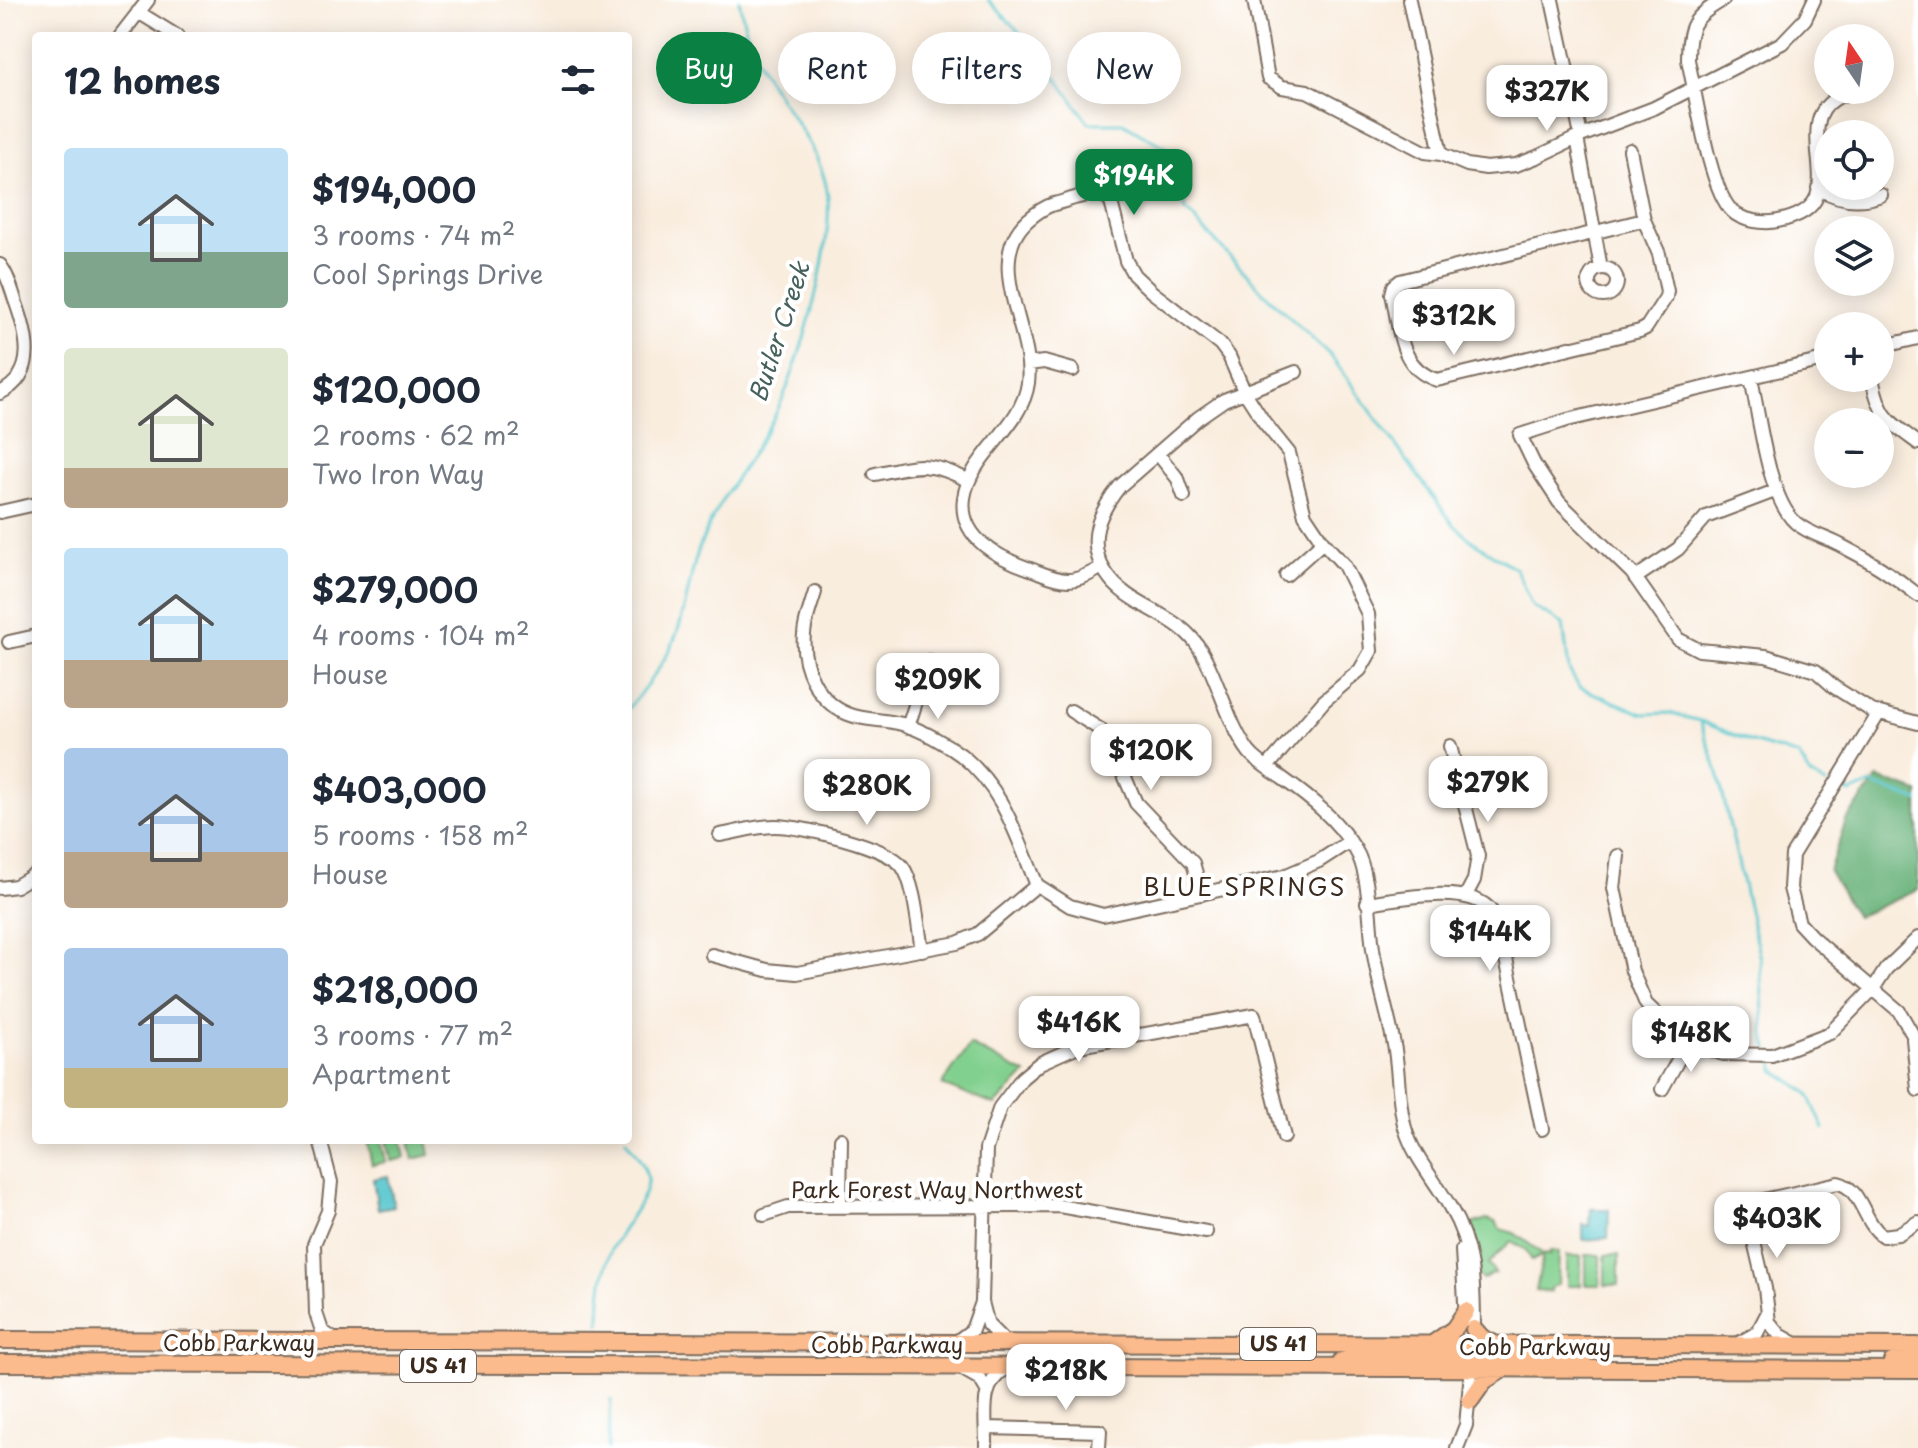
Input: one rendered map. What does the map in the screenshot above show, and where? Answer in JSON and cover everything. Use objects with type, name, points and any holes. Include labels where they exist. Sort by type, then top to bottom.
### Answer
[{"type":"main road","points":[[1431,1344],[1454,1329],[1466,1311]]},
{"type":"main road","name":"Cobb Parkway","points":[[0,1340],[1431,1344],[1471,1350],[1497,1345],[1918,1346]]},
{"type":"main road","points":[[1317,1368],[1365,1357],[1471,1350],[1577,1356],[1614,1345]]},
{"type":"main road","name":"Cobb Parkway","points":[[0,1363],[1443,1369],[1471,1350]]},
{"type":"main road","name":"Cobb Parkway","points":[[1471,1350],[1503,1369],[1918,1370]]},
{"type":"main road","points":[[1851,1370],[1918,1359]]},
{"type":"main road","points":[[1443,1369],[1461,1382],[1470,1401],[1484,1381],[1503,1369]]},
{"type":"street","points":[[123,32],[148,0]]},
{"type":"street","points":[[1254,0],[1268,78],[1282,87],[1307,91],[1425,152],[1486,168],[1516,165],[1695,88],[1782,43],[1805,19],[1814,0]]},
{"type":"street","points":[[1409,0],[1441,154]]},
{"type":"street","points":[[1552,0],[1601,268]]},
{"type":"street","points":[[1723,0],[1704,11],[1693,23],[1688,38],[1688,60],[1720,193],[1733,213],[1751,220],[1775,222],[1812,207],[1814,200]]},
{"type":"street","points":[[138,12],[170,32]]},
{"type":"street","points":[[1630,150],[1644,220],[1659,254],[1667,291],[1660,307],[1640,331],[1437,380],[1411,366],[1407,360],[1392,294],[1394,286],[1400,281],[1644,220]]},
{"type":"street","points":[[1102,567],[1073,580],[1060,579],[988,550],[972,533],[965,518],[963,501],[967,480],[1024,400],[1029,377],[1010,276],[1012,245],[1024,223],[1046,206],[1084,196],[1102,195],[1109,199],[1114,208],[1126,261],[1134,275],[1220,344],[1229,356],[1244,391],[1289,453],[1305,515],[1323,542],[1344,565],[1368,614],[1371,651],[1360,670],[1324,701],[1267,767]]},
{"type":"street","points":[[0,265],[23,320],[28,347],[25,371],[16,383],[0,393]]},
{"type":"street","points":[[1894,344],[1918,338]]},
{"type":"street","points":[[1028,364],[1044,362],[1073,370]]},
{"type":"street","points":[[1814,362],[1567,420],[1520,435],[1534,464],[1559,502],[1635,578],[1678,639],[1699,650],[1766,656],[1816,671],[1834,687],[1879,713],[1918,723]]},
{"type":"street","points":[[1296,372],[1224,400],[1198,418],[1120,486],[1103,509],[1095,536],[1102,567],[1124,592],[1190,635],[1203,656],[1232,725],[1251,755],[1334,819],[1358,852],[1406,1129],[1421,1163],[1449,1204],[1470,1251],[1474,1284],[1470,1401],[1466,1425],[1457,1448]]},
{"type":"street","points":[[1751,378],[1775,491],[1785,510],[1809,532],[1881,566],[1918,595]]},
{"type":"street","points":[[1876,392],[1887,420],[1918,443]]},
{"type":"street","points":[[1158,454],[1178,479],[1184,496]]},
{"type":"street","points":[[875,474],[922,464],[939,466],[967,480]]},
{"type":"street","points":[[1635,578],[1678,549],[1706,517],[1775,491]]},
{"type":"street","points":[[0,512],[32,505]]},
{"type":"street","points":[[1286,575],[1323,542]]},
{"type":"street","points":[[815,592],[804,635],[804,648],[812,681],[825,699],[843,712],[908,727],[934,738],[961,756],[979,773],[1009,815],[1037,885],[1070,906],[1103,915],[1284,876],[1319,861],[1350,841]]},
{"type":"street","points":[[9,642],[32,637]]},
{"type":"street","points":[[908,727],[929,661]]},
{"type":"street","points":[[1071,711],[1101,730],[1136,803],[1193,863],[1202,894]]},
{"type":"street","points":[[1879,713],[1792,855],[1793,904],[1799,923],[1899,1011],[1918,1044]]},
{"type":"street","points":[[1450,746],[1478,856],[1474,880],[1465,897]]},
{"type":"street","points":[[720,835],[786,826],[872,847],[893,856],[908,875],[922,950]]},
{"type":"street","points":[[1618,856],[1614,888],[1632,971],[1646,1004],[1688,1042],[1723,1054],[1772,1055],[1830,1033],[1873,989],[1886,969],[1918,938]]},
{"type":"street","points":[[0,888],[16,886],[32,876]]},
{"type":"street","points":[[712,955],[767,970],[797,973],[957,943],[978,934],[1037,885]]},
{"type":"street","points":[[1367,903],[1439,895],[1473,898],[1490,910],[1501,935],[1542,1129]]},
{"type":"street","points":[[1006,1343],[988,1325],[982,1302],[986,1149],[994,1120],[1006,1096],[1040,1063],[1078,1046],[1254,1015],[1284,1137]]},
{"type":"street","points":[[1913,1031],[1918,1090]]},
{"type":"street","points":[[1662,1089],[1688,1042]]},
{"type":"street","points":[[840,1206],[841,1139]]},
{"type":"street","points":[[321,1144],[331,1182],[330,1200],[314,1244],[316,1319],[322,1331],[335,1340]]},
{"type":"street","points":[[1800,1346],[1775,1331],[1767,1314],[1765,1288],[1749,1220],[1751,1203],[1838,1183],[1850,1189],[1875,1229],[1883,1236],[1898,1234],[1918,1222]]},
{"type":"street","name":"Park Forest Way Northwest","points":[[764,1215],[788,1207],[1072,1207],[1206,1232]]},
{"type":"street","points":[[1458,1223],[1471,1350]]},
{"type":"street","points":[[956,1342],[972,1330],[982,1302]]},
{"type":"street","points":[[1733,1346],[1757,1333],[1767,1314]]},
{"type":"street","points":[[959,1367],[980,1379],[986,1389],[986,1448]]},
{"type":"street","points":[[986,1389],[994,1377],[1007,1368]]},
{"type":"street","points":[[987,1428],[1100,1431],[1099,1448]]},
{"type":"green space","points":[[1878,778],[1918,792],[1918,890],[1856,917],[1829,871],[1846,820]]},
{"type":"green space","points":[[970,1045],[1026,1074],[995,1105],[942,1085]]},
{"type":"green space","points":[[368,1144],[382,1144],[386,1162],[372,1165]]},
{"type":"green space","points":[[387,1144],[402,1144],[405,1158],[391,1161]]},
{"type":"green space","points":[[410,1144],[428,1144],[430,1155],[413,1159]]},
{"type":"green space","points":[[1487,1219],[1496,1222],[1500,1229],[1514,1233],[1543,1254],[1559,1252],[1558,1284],[1551,1288],[1551,1292],[1536,1291],[1543,1255],[1532,1261],[1526,1250],[1511,1241],[1488,1264],[1495,1273],[1482,1280],[1473,1261],[1470,1230],[1471,1224]]},
{"type":"green space","points":[[1586,1255],[1600,1255],[1600,1285],[1586,1285]]},
{"type":"green space","points":[[1605,1255],[1619,1255],[1619,1285],[1605,1285]]},
{"type":"green space","points":[[1567,1256],[1581,1256],[1581,1286],[1567,1286]]},
{"type":"water","points":[[388,1176],[394,1206],[378,1209],[373,1179]]},
{"type":"water","points":[[1591,1209],[1609,1209],[1608,1238],[1583,1240],[1583,1224],[1590,1226]]},
{"type":"waterway","name":"Butler Creek","points":[[632,704],[656,673],[673,643],[705,534],[783,398],[804,338],[826,237],[828,208],[821,170],[808,141],[756,56],[739,0]]},
{"type":"waterway","points":[[988,0],[1036,49],[1089,123],[1123,123],[1166,148],[1185,178],[1185,209],[1265,294],[1331,356],[1453,524],[1472,541],[1516,569],[1532,606],[1563,624],[1569,670],[1579,687],[1643,714],[1669,713],[1700,721],[1749,741],[1799,756],[1810,775],[1826,784]]},
{"type":"waterway","points":[[1700,721],[1717,769],[1760,959],[1764,1033],[1768,1048]]},
{"type":"waterway","points":[[1840,789],[1851,793],[1871,784],[1918,801]]},
{"type":"waterway","points":[[1773,1062],[1776,1071],[1808,1093],[1824,1129]]},
{"type":"waterway","name":"Butler Creek","points":[[600,1323],[602,1286],[611,1250],[639,1204],[646,1186],[644,1167],[629,1144]]},
{"type":"waterway","name":"Butler Creek","points":[[608,1448],[611,1400]]},
{"type":"district","name":"BLUE SPRINGS","points":[[1245,888]]}]
